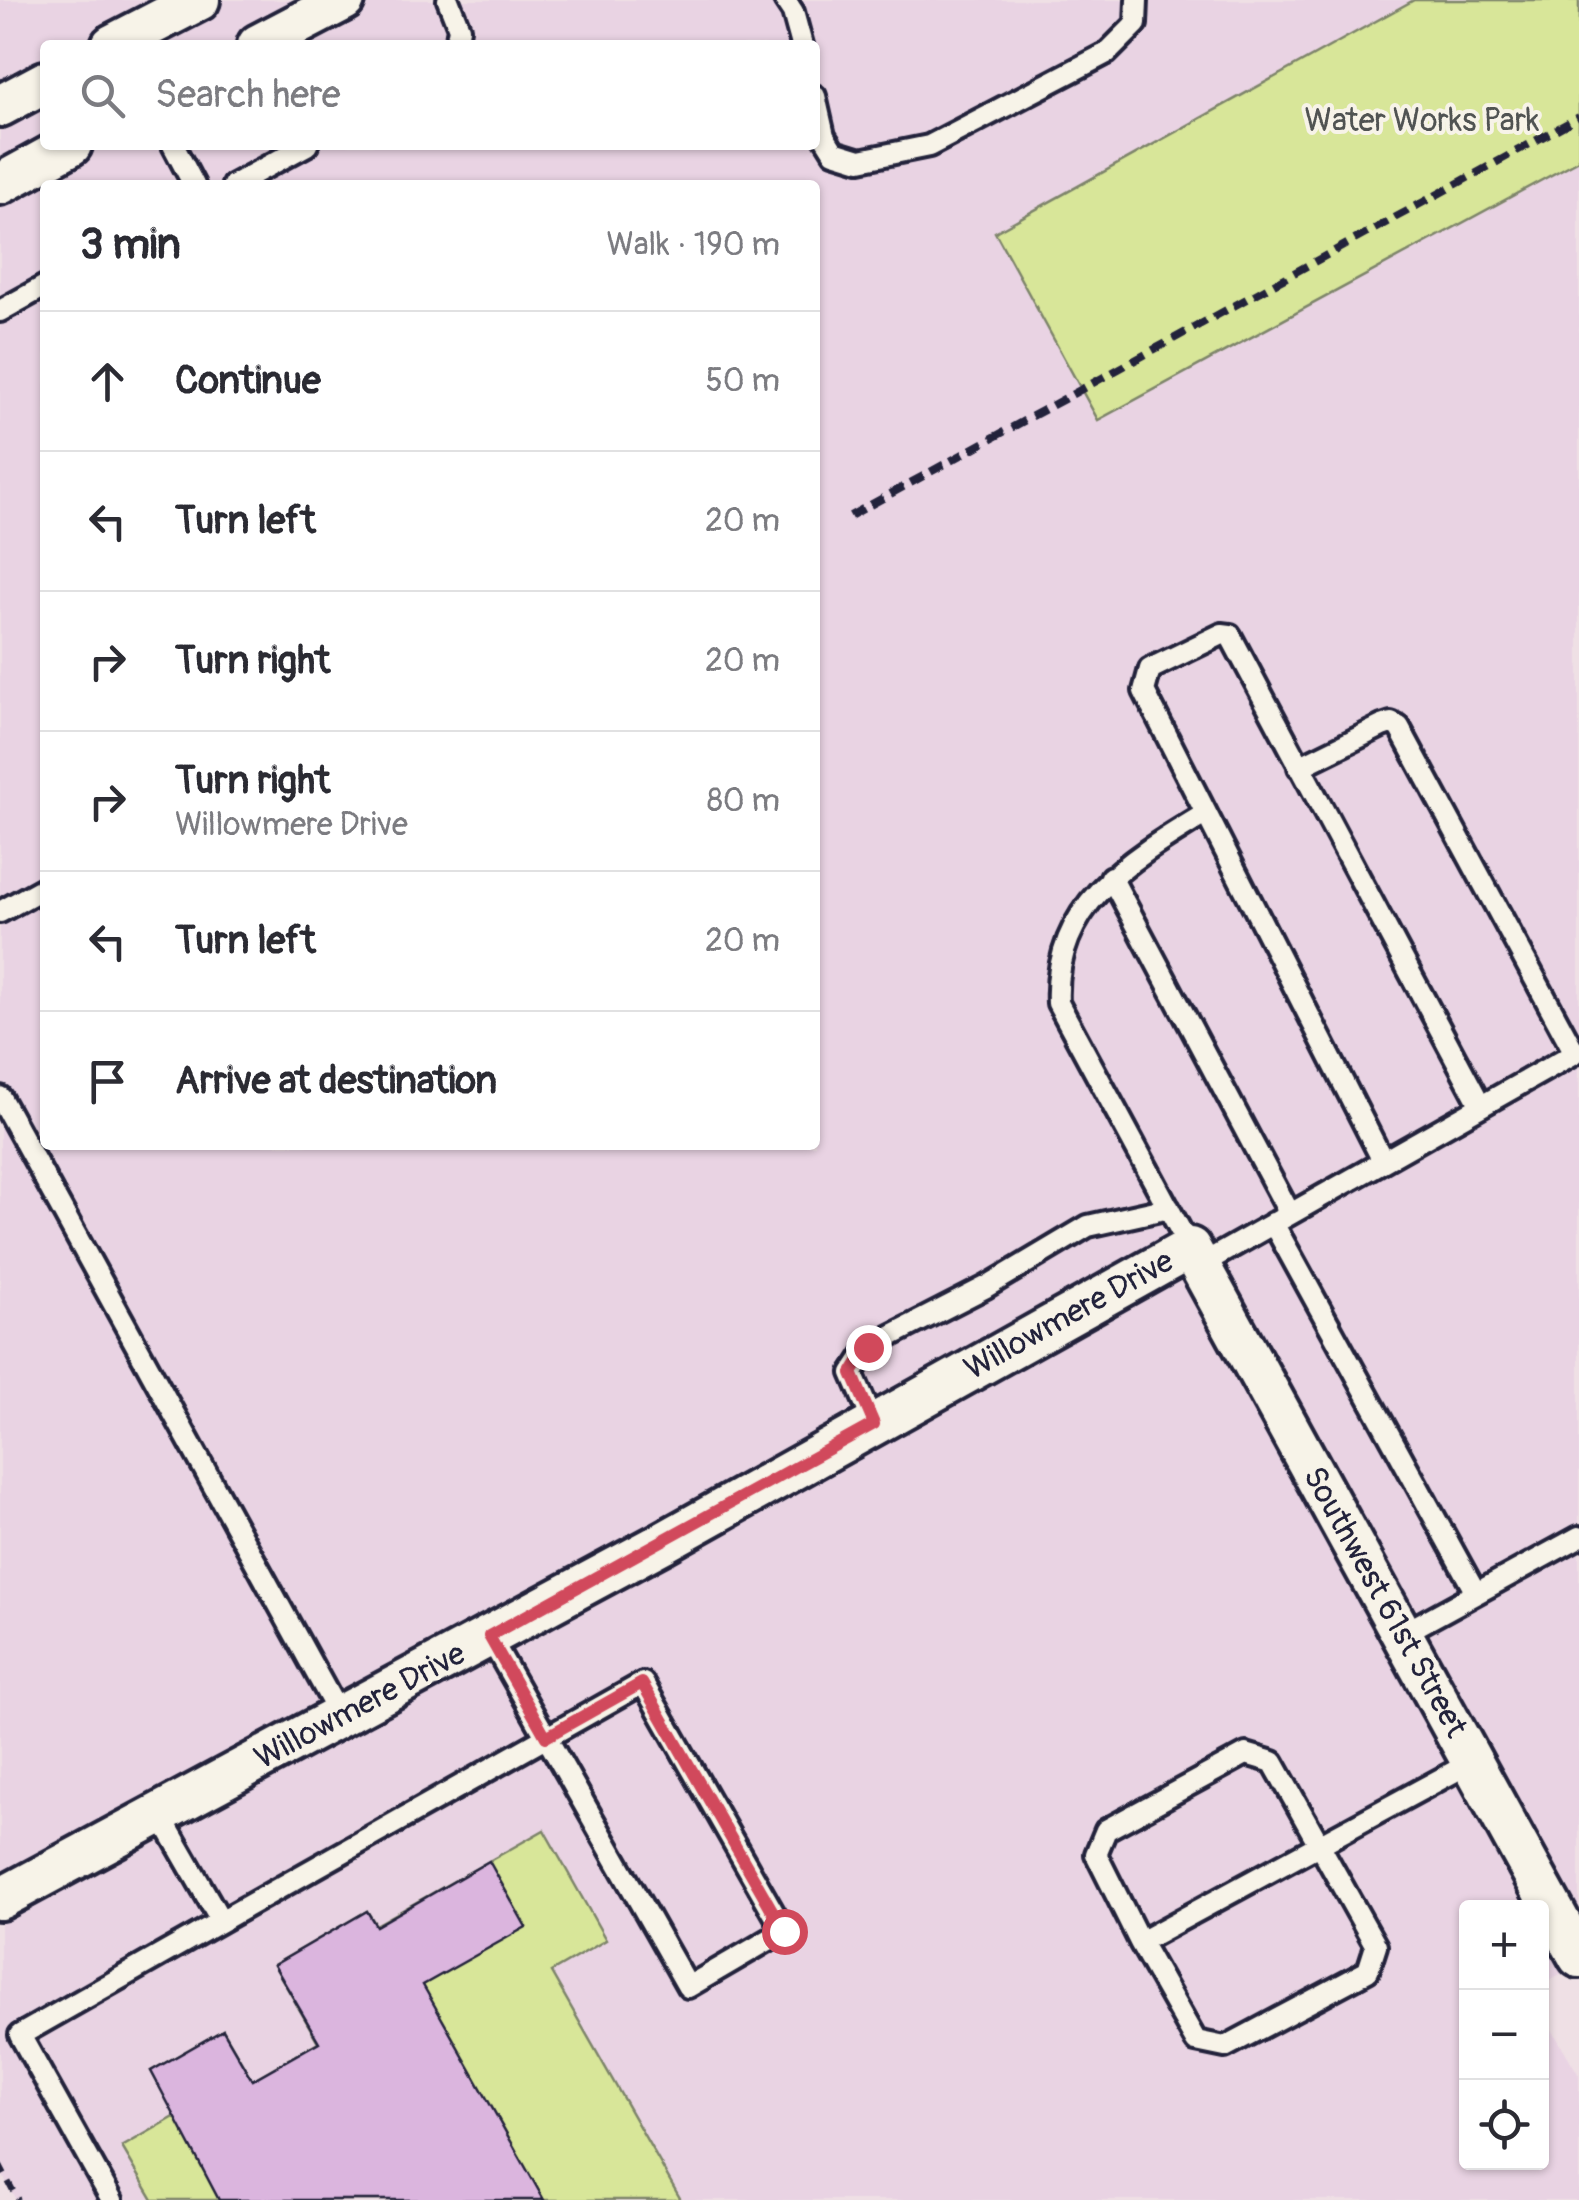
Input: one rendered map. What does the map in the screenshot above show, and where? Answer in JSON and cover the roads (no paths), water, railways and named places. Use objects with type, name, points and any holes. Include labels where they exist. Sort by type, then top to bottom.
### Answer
[{"type":"street","points":[[124,40],[199,0]]},
{"type":"street","points":[[268,40],[344,0]]},
{"type":"street","points":[[0,106],[40,85]]},
{"type":"street","points":[[0,184],[62,150]]},
{"type":"street","name":"Willowmere Drive","points":[[0,1899],[874,1424],[1195,1256]]},
{"type":"street","name":"Southwest 61st Street","points":[[1195,1256],[1576,1944]]},
{"type":"lane","points":[[448,0],[459,28],[457,40]]},
{"type":"lane","points":[[785,0],[793,12],[801,40]]},
{"type":"lane","points":[[820,118],[824,136],[834,152],[860,160],[929,146],[1107,53],[1136,24],[1137,0]]},
{"type":"lane","points":[[176,150],[191,180]]},
{"type":"lane","points":[[241,180],[298,150]]},
{"type":"lane","points":[[0,311],[40,289]]},
{"type":"lane","points":[[1384,1162],[1144,691],[1150,669],[1222,634],[1230,634],[1481,1106]]},
{"type":"lane","points":[[1205,814],[1111,877],[1069,937],[1057,974],[1058,1003],[1195,1256],[1282,1219],[1575,1053],[1399,727],[1391,723],[1382,726],[1299,767]]},
{"type":"lane","points":[[1111,877],[1476,1593]]},
{"type":"lane","points":[[0,912],[40,890]]},
{"type":"lane","points":[[0,1098],[340,1716]]},
{"type":"lane","points":[[874,1424],[852,1373],[868,1347],[986,1287],[1088,1226],[1168,1208]]},
{"type":"lane","points":[[1402,1634],[1579,1537]]},
{"type":"lane","points":[[112,2200],[20,2035],[546,1737],[642,1683],[784,1931],[688,1987],[546,1737],[489,1636]]},
{"type":"lane","points":[[1246,1754],[1273,1762],[1376,1946],[1368,1971],[1226,2047],[1196,2041],[1140,1942],[1096,1854],[1106,1830],[1246,1754]]},
{"type":"lane","points":[[1140,1942],[1472,1762]]},
{"type":"lane","points":[[159,1814],[221,1921]]},
{"type":"railway","points":[[850,516],[1579,117]]},
{"type":"park label","name":"Water Works Park","points":[[1422,121]]}]
